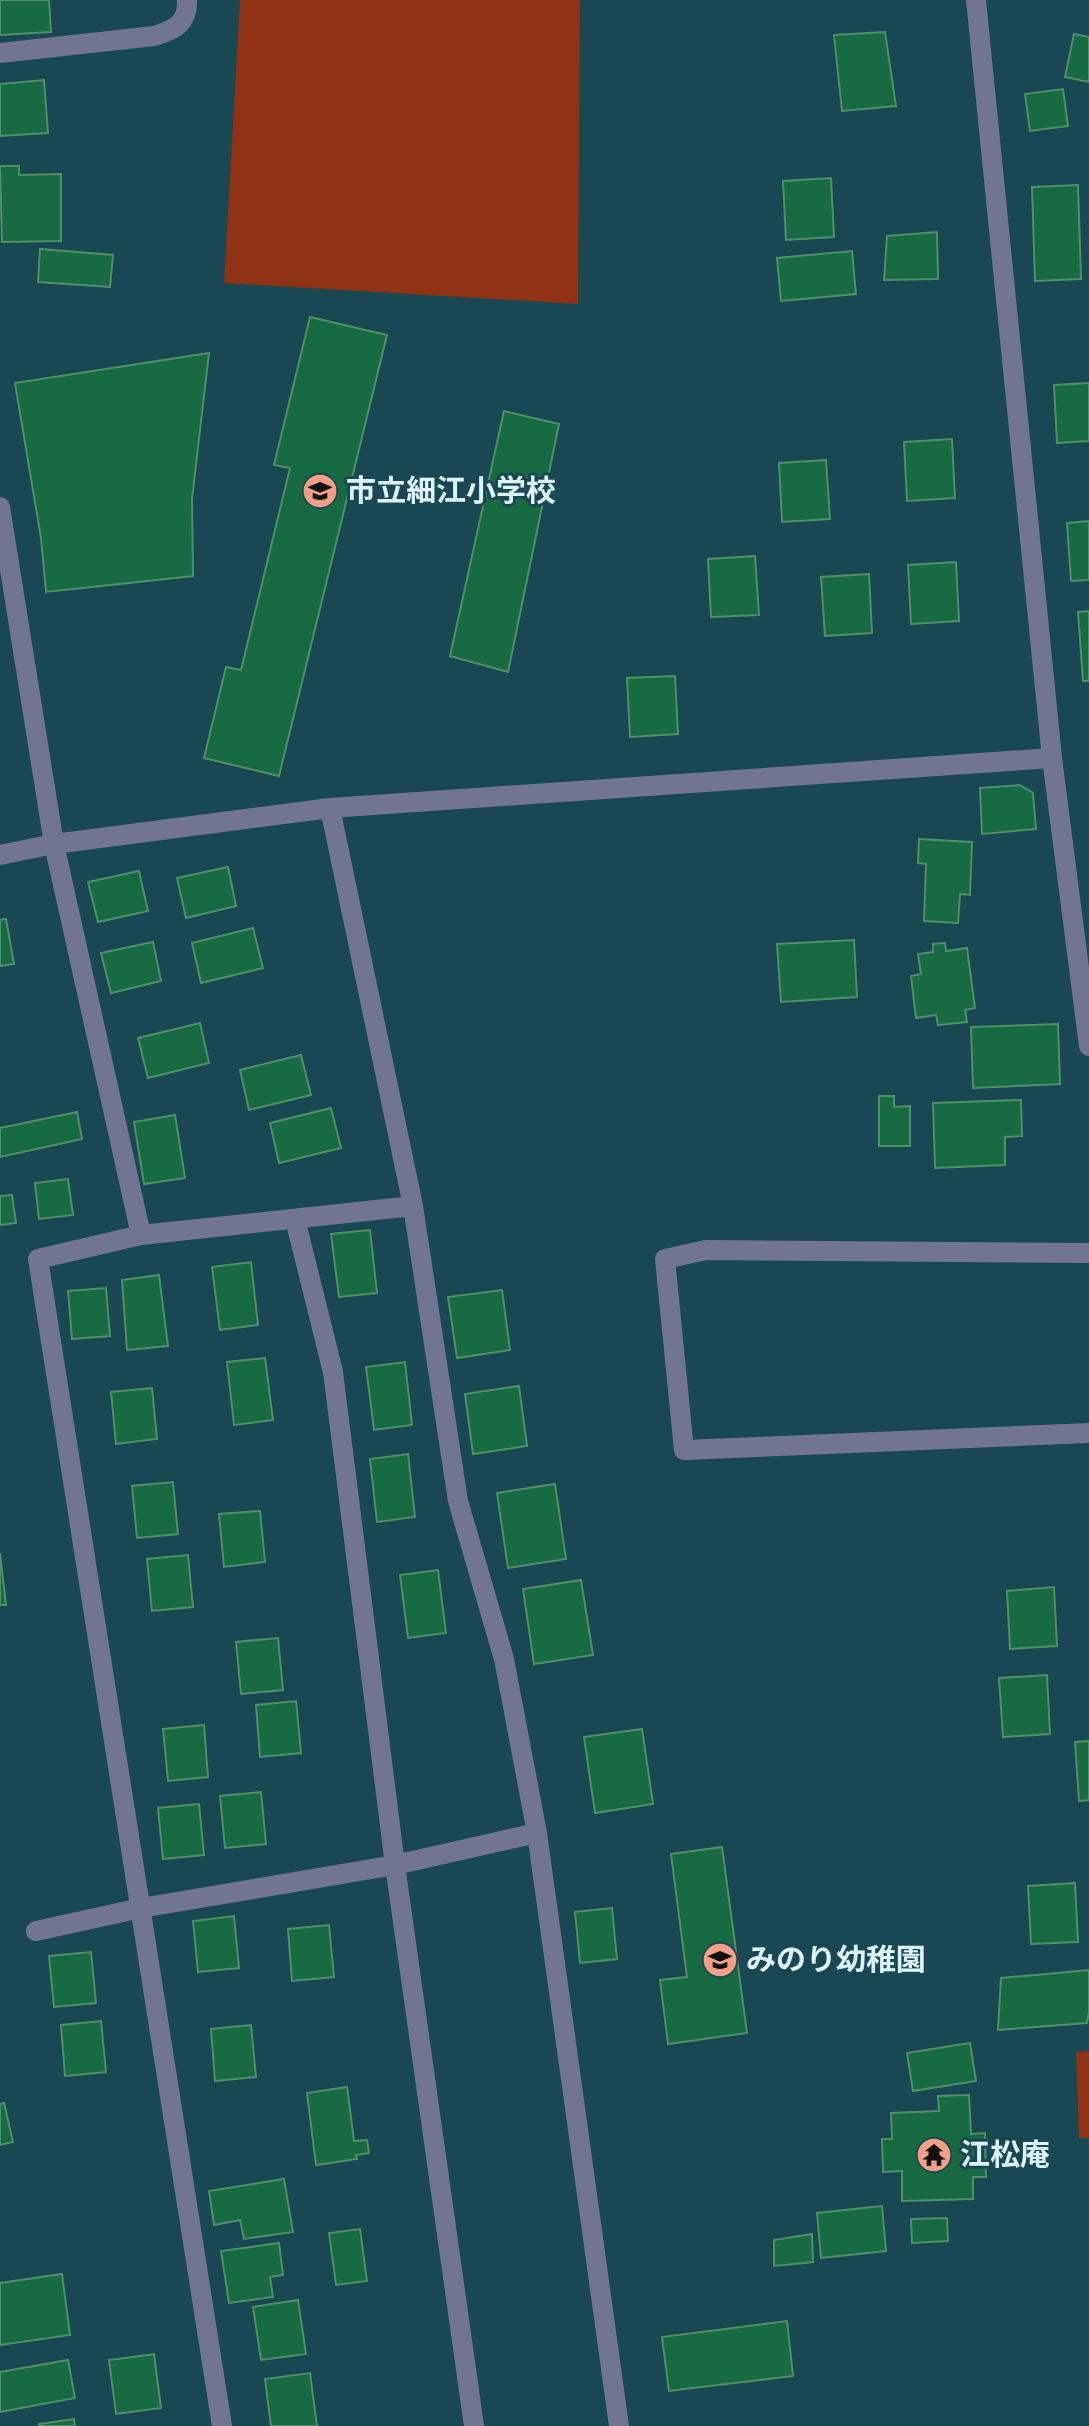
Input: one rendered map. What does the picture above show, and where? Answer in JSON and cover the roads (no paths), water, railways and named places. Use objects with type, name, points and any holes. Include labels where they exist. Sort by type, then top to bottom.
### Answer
[{"type":"street","points":[[0,53],[169,32],[186,18],[187,0]]},
{"type":"street","points":[[976,0],[1052,758],[1089,1046]]},
{"type":"street","points":[[0,507],[54,844],[141,1235]]},
{"type":"street","points":[[0,855],[54,844],[330,808],[1052,758]]},
{"type":"street","points":[[330,808],[413,1206],[458,1501],[504,1659],[537,1833],[619,2426]]},
{"type":"street","points":[[222,2426],[38,1259],[141,1235],[413,1206]]},
{"type":"street","points":[[295,1219],[333,1372],[395,1865],[474,2426]]},
{"type":"street","points":[[1089,1253],[706,1250],[665,1259],[684,1450],[1089,1433]]},
{"type":"street","points":[[36,1931],[141,1908],[395,1865],[537,1833]]},
{"type":"place","name":"市立細江小学校","points":[[320,491]]},
{"type":"place","name":"みのり幼稚園","points":[[720,1960]]},
{"type":"place","name":"江松庵","points":[[934,2155]]}]
